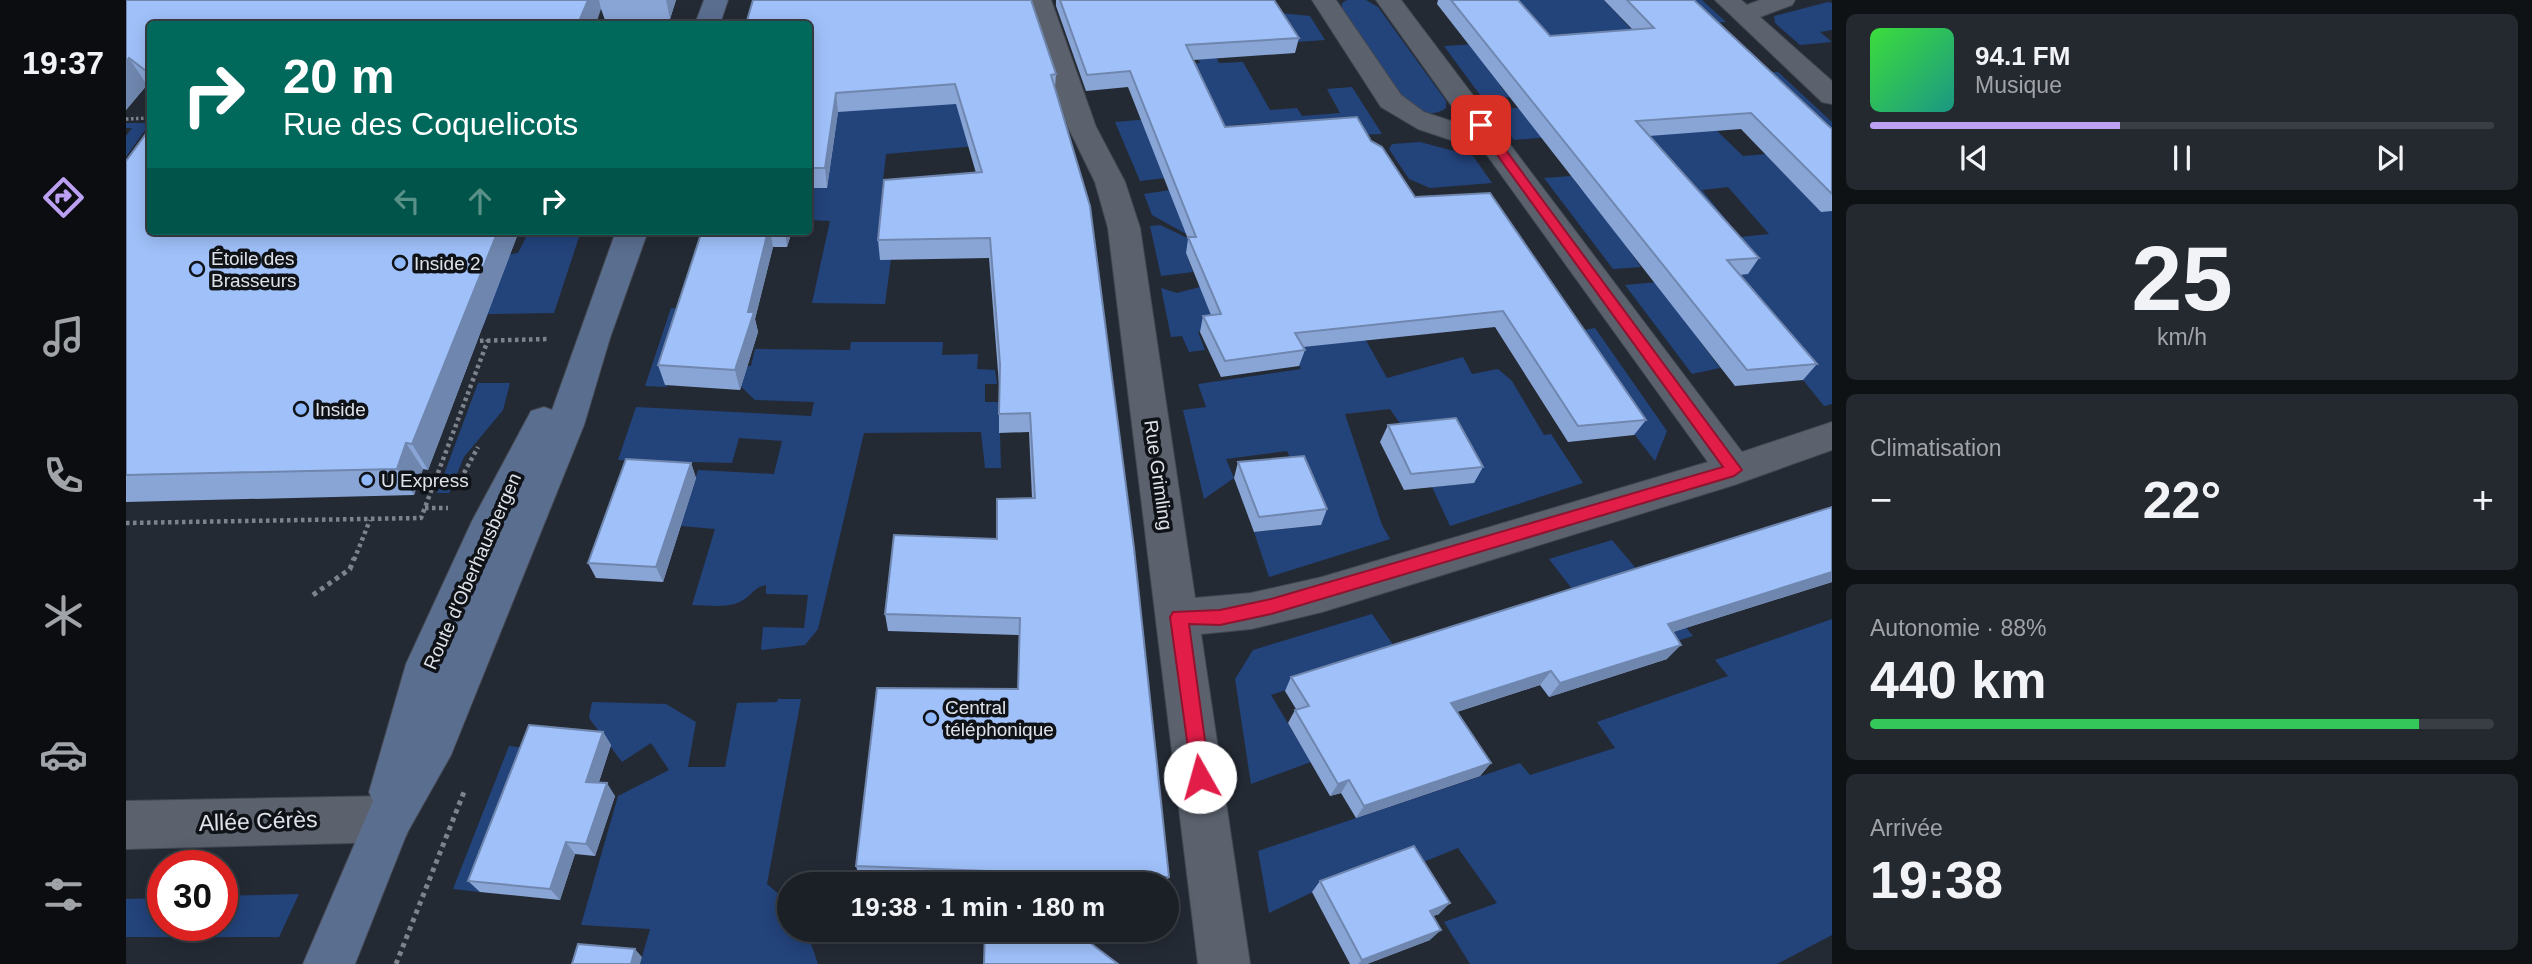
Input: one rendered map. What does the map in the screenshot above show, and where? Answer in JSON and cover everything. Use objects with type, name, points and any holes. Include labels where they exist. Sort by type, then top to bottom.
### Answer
[{"type":"main road","points":[[709,21],[716,0]]},
{"type":"main road","points":[[329,964],[389,819],[428,755],[566,425],[593,338],[631,235]]},
{"type":"street","name":"Rue Grimling","points":[[1039,0],[1082,127],[1110,182],[1125,228],[1224,964]]},
{"type":"street","points":[[1324,0],[1391,101],[1402,112],[1410,118],[1463,132],[1497,146]]},
{"type":"street","points":[[1388,0],[1734,470]]},
{"type":"street","points":[[1735,7],[1783,0]]},
{"type":"street","points":[[1735,7],[1832,96]]},
{"type":"street","points":[[1179,617],[1220,617],[1271,607],[1734,470],[1832,436]]},
{"type":"street","name":"Allée Cérès","points":[[126,825],[389,819]]},
{"type":"path","points":[[126,119],[147,118]]},
{"type":"path","points":[[463,341],[552,339]]},
{"type":"path","points":[[126,523],[422,518],[488,340]]},
{"type":"path","points":[[313,595],[350,569],[370,520]]},
{"type":"shaded area","points":[[1347,0],[1366,0],[1378,7],[1446,101],[1446,108],[1437,113],[1421,112],[1400,98],[1342,9],[1342,3]]},
{"type":"shaded area","points":[[1507,0],[1604,0],[1630,28],[1646,27],[1671,0],[1702,0],[1726,22],[1684,25],[1662,79],[1778,72],[1832,122],[1832,139],[1790,116],[1717,131],[1743,156],[1832,149],[1778,167],[1821,211],[1832,211],[1832,404],[1824,406],[1803,380],[1696,336],[1720,368],[1692,374],[1625,285],[1747,274],[1626,246],[1641,267],[1613,269],[1544,178],[1571,176],[1580,188],[1629,130],[1514,140],[1491,110],[1590,102],[1500,86],[1510,97],[1483,99],[1444,46],[1543,40]],"holes":[[[1728,187],[1769,234],[1740,237],[1702,190]]]},
{"type":"shaded area","points":[[1832,3],[1832,30],[1820,32],[1832,42],[1800,45],[1775,23],[1774,16]]},
{"type":"shaded area","points":[[1280,13],[1310,16],[1325,40],[1297,42]]},
{"type":"shaded area","points":[[883,22],[1010,143],[886,154],[881,199],[886,200],[891,259],[885,304],[812,303],[830,221],[812,220],[812,188],[827,188],[812,149],[812,136]]},
{"type":"shaded area","points":[[1186,32],[1207,40],[1219,63],[1243,62],[1270,110],[1297,108],[1302,116],[1340,113],[1327,89],[1352,87],[1382,134],[1301,137],[1294,121],[1233,125],[1155,153],[1165,178],[1140,181],[1115,122],[1196,115],[1114,70],[1200,63]]},
{"type":"shaded area","points":[[126,123],[147,123],[147,127],[126,157],[126,136],[132,128],[126,128]]},
{"type":"shaded area","points":[[1420,142],[1473,156],[1492,183],[1430,188],[1409,179],[1389,149],[1392,144]]},
{"type":"shaded area","points":[[1170,190],[1344,301],[1387,378],[1463,357],[1472,374],[1498,369],[1512,381],[1544,435],[1551,434],[1583,483],[1450,526],[1432,487],[1473,483],[1401,425],[1390,409],[1345,414],[1382,525],[1390,539],[1269,577],[1254,532],[1320,525],[1287,451],[1226,459],[1234,478],[1204,499],[1183,410],[1206,407],[1198,384],[1301,369],[1277,324],[1198,332],[1205,350],[1189,352],[1182,336],[1171,337],[1161,288],[1177,293],[1200,287],[1188,235],[1152,215],[1144,194]]},
{"type":"shaded area","points":[[1160,225],[1198,243],[1186,253],[1193,272],[1161,276],[1150,226]]},
{"type":"shaded area","points":[[527,235],[580,235],[554,313],[488,314],[484,325],[126,330],[126,307],[518,253]]},
{"type":"shaded area","points":[[671,308],[689,309],[664,384],[668,387],[645,386]]},
{"type":"shaded area","points":[[1595,328],[1667,431],[1655,461],[1557,335]]},
{"type":"shaded area","points":[[851,342],[943,342],[942,355],[978,354],[977,369],[995,370],[997,384],[985,384],[985,402],[999,402],[1001,468],[985,468],[981,432],[864,433],[818,629],[805,645],[761,650],[763,627],[804,628],[808,595],[766,594],[766,585],[732,605],[692,605],[715,529],[681,526],[698,470],[774,474],[782,441],[739,438],[732,463],[618,460],[636,407],[811,416],[814,402],[755,400],[733,379],[737,366],[751,366],[755,349],[850,350]]},
{"type":"shaded area","points":[[478,383],[510,383],[503,410],[464,457],[449,493],[437,493]]},
{"type":"shaded area","points":[[1612,540],[1693,636],[1661,646],[1579,598],[1549,559]]},
{"type":"shaded area","points":[[1372,614],[1398,652],[1271,695],[1311,762],[1251,784],[1235,679],[1253,650]]},
{"type":"shaded area","points":[[1832,619],[1832,935],[1777,964],[1470,964],[1444,922],[1497,903],[1458,848],[1411,867],[1313,892],[1269,913],[1258,851],[1520,763],[1530,775],[1615,748],[1597,722],[1728,676],[1715,660]]},
{"type":"shaded area","points":[[778,699],[801,699],[767,884],[777,893],[777,942],[810,942],[818,964],[640,964],[650,929],[581,925],[618,796],[669,770],[651,743],[622,762],[589,718],[592,702],[666,704],[696,722],[688,767],[725,767],[737,703],[777,702]]},
{"type":"shaded area","points":[[509,746],[534,749],[480,892],[453,889]]},
{"type":"shaded area","points":[[299,894],[279,937],[238,937],[238,896]]},
{"type":"shaded area","points":[[147,898],[147,937],[126,937],[126,899]]},
{"type":"building","points":[[126,0],[588,0],[579,21],[147,21],[147,72],[129,58],[126,62]]},
{"type":"building","points":[[753,0],[1031,0],[1056,74],[1051,75],[1090,206],[1134,548],[1168,872],[987,872],[856,866],[877,688],[1018,689],[1020,618],[885,614],[894,535],[997,539],[997,499],[1035,498],[1030,413],[999,414],[1000,364],[990,238],[878,240],[884,180],[982,172],[955,84],[836,93],[825,168],[812,168],[812,21],[747,21]]},
{"type":"building","points":[[1060,0],[1274,0],[1299,38],[1186,45],[1225,127],[1357,117],[1371,141],[1382,147],[1415,197],[1490,193],[1646,420],[1578,426],[1503,311],[1295,333],[1305,350],[1225,361],[1203,316],[1221,314],[1188,237],[1196,237],[1130,71],[1087,75]]},
{"type":"building","points":[[1451,0],[1518,0],[1550,36],[1654,28],[1627,0],[1694,0],[1832,129],[1832,194],[1751,113],[1636,121],[1759,258],[1727,260],[1817,364],[1747,370]]},
{"type":"building","points":[[147,132],[147,235],[496,235],[412,444],[406,443],[397,469],[126,475],[126,161]]},
{"type":"building","points":[[701,235],[767,235],[748,312],[754,312],[735,370],[658,365]]},
{"type":"building","points":[[1456,418],[1483,467],[1411,474],[1388,425]]},
{"type":"building","points":[[1304,456],[1327,509],[1259,517],[1238,462]]},
{"type":"building","points":[[626,459],[691,463],[656,567],[588,563]]},
{"type":"building","points":[[1832,507],[1832,572],[1668,624],[1681,645],[1560,683],[1551,671],[1451,703],[1491,763],[1364,806],[1349,780],[1338,784],[1295,710],[1309,706],[1291,677]]},
{"type":"building","points":[[529,725],[603,732],[586,782],[607,783],[586,844],[566,842],[550,889],[468,881]]},
{"type":"building","points":[[1414,846],[1450,903],[1430,911],[1441,930],[1362,960],[1320,881]]},
{"type":"building","points":[[985,942],[1089,942],[1118,964],[984,964]]},
{"type":"building","points":[[578,944],[635,949],[631,964],[572,964]]},
{"type":"place","name":"Inside 2","points":[[400,263]]},
{"type":"place","name":"Étoile des Brasseurs","points":[[197,269]]},
{"type":"place","name":"Inside","points":[[301,409]]},
{"type":"place","name":"U Express","points":[[367,480]]},
{"type":"place","name":"Central téléphonique","points":[[931,718]]},
{"type":"route","points":[[1200,777],[1179,617],[1220,617],[1271,607],[1734,470],[1481,125]]}]
